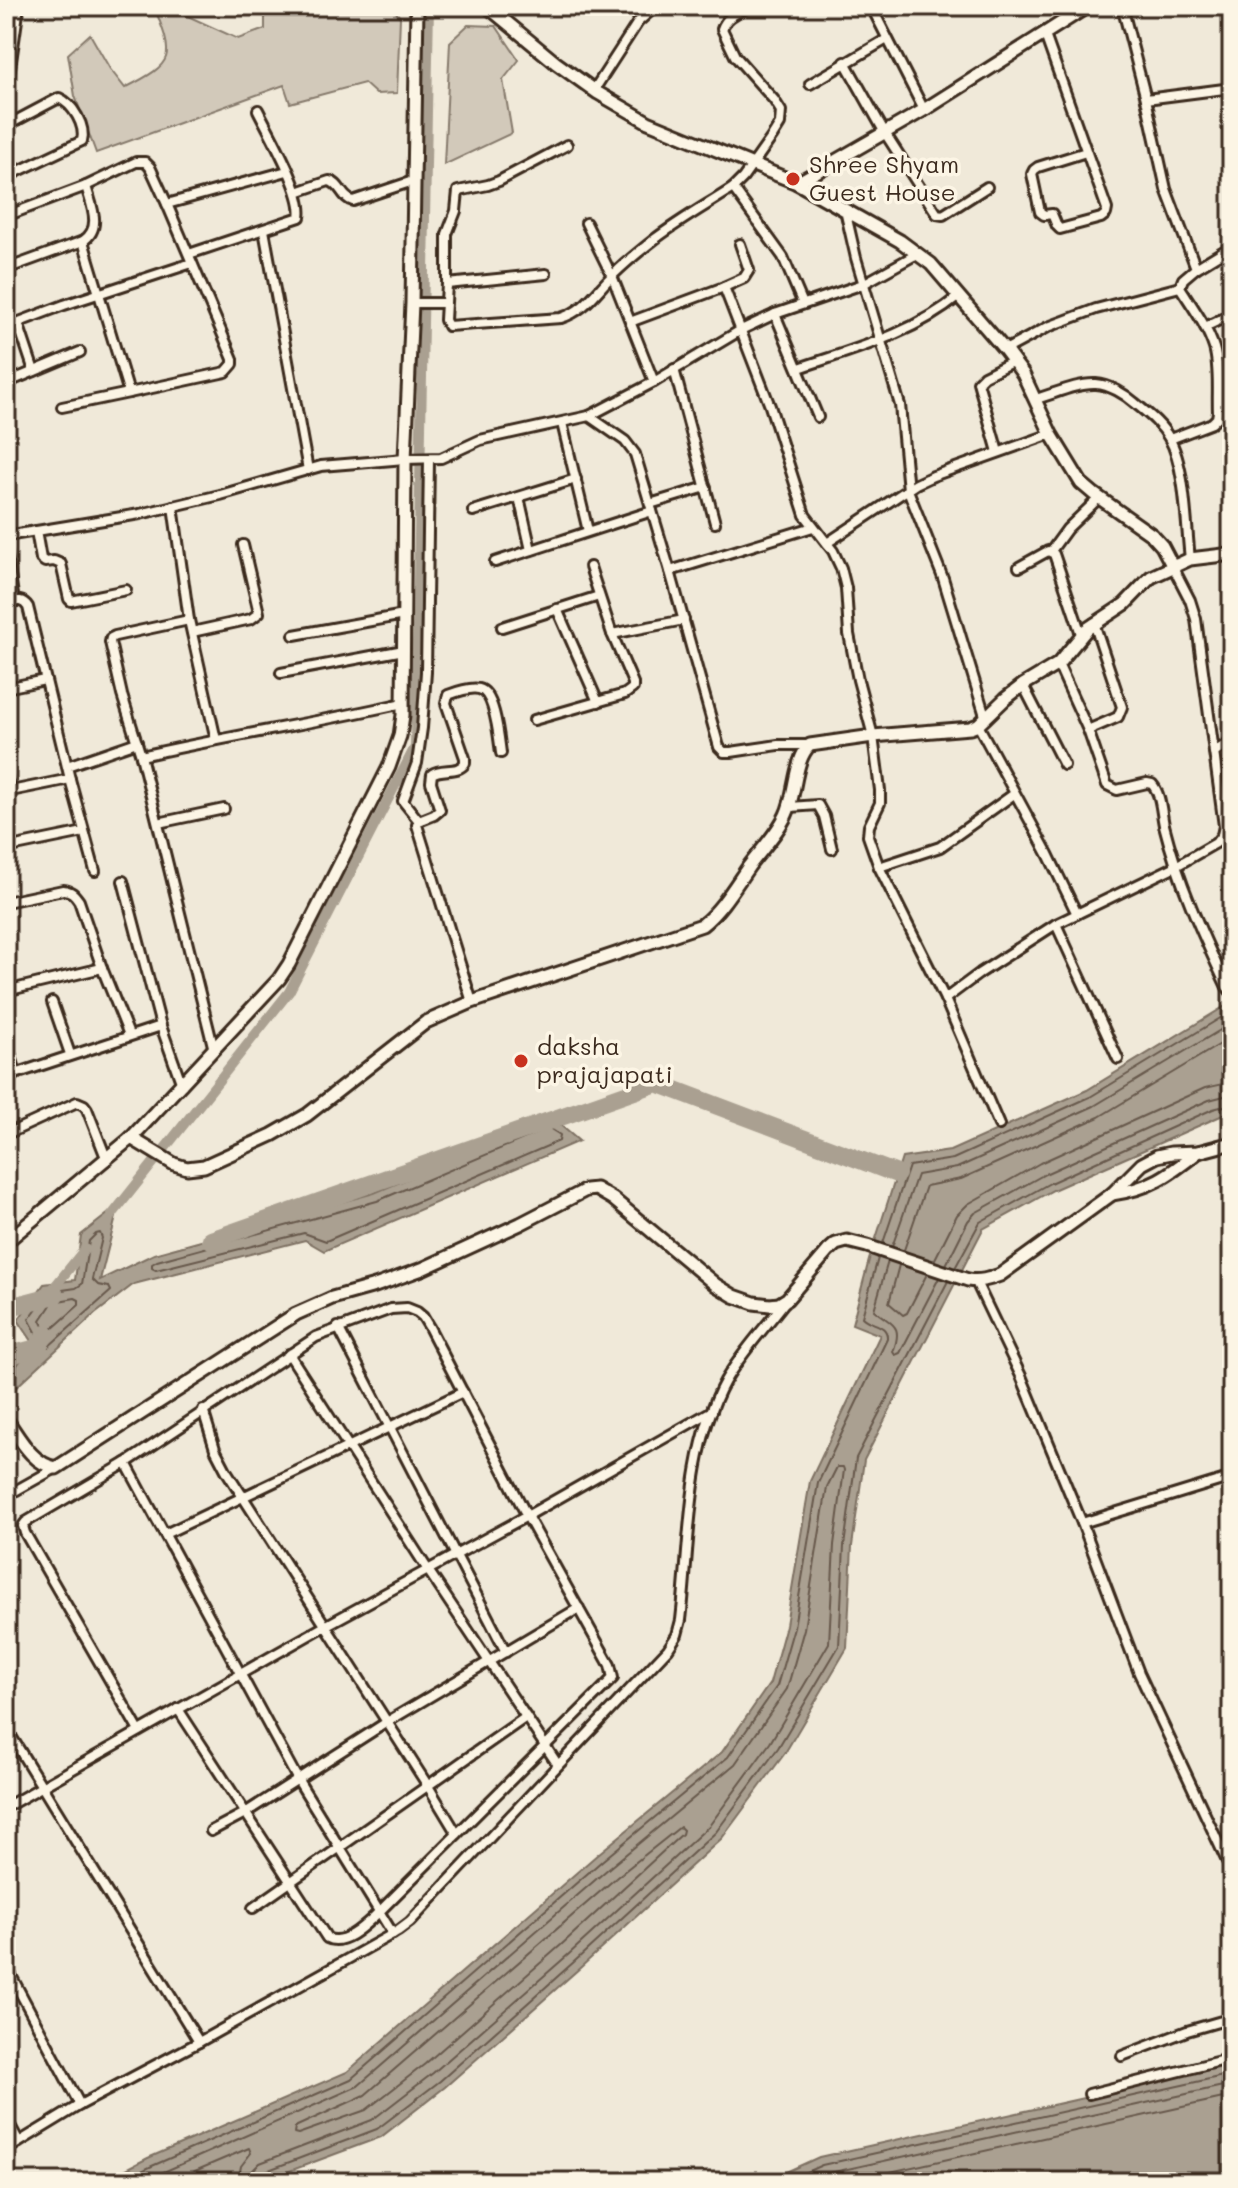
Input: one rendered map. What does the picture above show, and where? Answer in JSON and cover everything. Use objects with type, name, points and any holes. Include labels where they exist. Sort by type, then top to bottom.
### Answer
[{"type":"street","points":[[6,96],[19,6]]},
{"type":"street","points":[[6,1242],[107,1160],[136,1141],[182,1085],[279,979],[389,767],[400,736],[416,303],[413,181],[417,6]]},
{"type":"street","points":[[487,6],[556,63],[648,122],[797,183],[900,241],[931,264],[1023,374],[1051,434],[1081,483],[1152,535],[1162,546],[1190,600],[1196,619],[1224,826],[1222,835],[1216,843],[1176,866],[1056,924],[945,999]]},
{"type":"street","points":[[594,90],[638,22],[656,6]]},
{"type":"street","points":[[567,145],[499,181],[458,191],[456,211],[447,234],[445,323],[451,327],[561,318],[576,313],[612,276],[654,240],[733,188],[753,166],[780,124],[781,111],[735,56],[722,29],[729,17],[750,6]]},
{"type":"street","points":[[871,6],[924,110]]},
{"type":"street","points":[[797,183],[924,110],[1088,6]]},
{"type":"street","points":[[1122,6],[1166,189],[1196,268]]},
{"type":"street","points":[[1045,35],[1107,209],[1101,218],[1060,229],[1052,214],[1040,212],[1032,174],[1038,167],[1086,152]]},
{"type":"street","points":[[810,84],[887,39]]},
{"type":"street","points":[[845,62],[885,133],[937,214],[943,215],[987,187]]},
{"type":"street","points":[[1146,99],[1230,88],[1232,109]]},
{"type":"street","points":[[6,126],[59,98],[69,103],[84,130],[82,141],[6,177]]},
{"type":"street","points":[[6,327],[300,217],[297,192],[258,110]]},
{"type":"street","points":[[6,216],[86,186],[141,161],[150,167],[233,359],[226,372],[62,407]]},
{"type":"street","points":[[167,204],[287,171]]},
{"type":"street","points":[[297,192],[329,181],[353,201],[413,181]]},
{"type":"street","points":[[6,269],[91,236],[95,219],[86,186]]},
{"type":"street","points":[[733,188],[783,257],[803,304]]},
{"type":"street","points":[[845,210],[863,284],[900,405],[908,490],[943,578],[982,722],[1014,794],[1077,914]]},
{"type":"street","points":[[586,223],[612,276],[654,382]]},
{"type":"street","points":[[264,230],[308,470]]},
{"type":"street","points":[[83,241],[129,393]]},
{"type":"street","points":[[630,322],[748,275],[740,244]]},
{"type":"street","points":[[1180,287],[1183,279],[1196,268],[1232,246]]},
{"type":"street","points":[[6,536],[140,514],[336,464],[441,458],[491,437],[589,416],[654,382],[741,330],[775,314],[863,284],[917,254]]},
{"type":"street","points":[[447,284],[546,274]]},
{"type":"street","points":[[724,287],[785,450],[805,515],[827,543],[841,568],[846,588],[849,634],[873,736],[880,797],[878,810],[868,831],[879,867],[945,999],[999,1125]]},
{"type":"street","points":[[1170,439],[1212,423],[1218,412],[1214,347],[1180,287]]},
{"type":"street","points":[[1005,350],[1048,327],[1096,309],[1180,287]]},
{"type":"street","points":[[799,368],[928,320],[959,296]]},
{"type":"street","points":[[416,303],[445,303]]},
{"type":"street","points":[[775,314],[818,417]]},
{"type":"street","points":[[1205,327],[1232,314]]},
{"type":"street","points":[[18,323],[34,371]]},
{"type":"street","points":[[6,383],[80,352]]},
{"type":"street","points":[[998,452],[978,382],[1014,361]]},
{"type":"street","points":[[674,369],[715,523]]},
{"type":"street","points":[[1036,399],[1097,384],[1129,398],[1155,419],[1170,439],[1180,468],[1190,559]]},
{"type":"street","points":[[589,416],[631,447],[635,454],[719,747],[724,752],[970,728],[982,722],[1023,685],[1058,664],[1081,634],[1125,604],[1151,577],[1190,559],[1232,554]]},
{"type":"street","points":[[562,423],[588,531]]},
{"type":"street","points":[[827,543],[933,476],[1051,434]]},
{"type":"street","points":[[429,460],[423,714],[417,763],[403,801],[419,821],[418,831],[472,1002]]},
{"type":"street","points":[[473,511],[576,479]]},
{"type":"street","points":[[495,562],[706,487]]},
{"type":"street","points":[[519,497],[531,550]]},
{"type":"street","points":[[1019,567],[1051,551],[1067,529],[1099,498]]},
{"type":"street","points":[[173,506],[189,620],[216,740]]},
{"type":"street","points":[[670,571],[813,527]]},
{"type":"street","points":[[36,531],[41,559],[61,564],[71,601],[126,590]]},
{"type":"street","points":[[192,632],[251,619],[259,613],[243,545]]},
{"type":"street","points":[[6,550],[10,602],[24,602],[28,607],[95,871]]},
{"type":"street","points":[[1051,551],[1081,634]]},
{"type":"street","points":[[534,720],[625,694],[633,688],[590,567]]},
{"type":"street","points":[[502,627],[599,596]]},
{"type":"street","points":[[557,609],[598,702]]},
{"type":"street","points":[[294,635],[404,615]]},
{"type":"street","points":[[189,620],[111,638],[111,648],[214,1050]]},
{"type":"street","points":[[612,634],[684,620]]},
{"type":"street","points":[[1088,730],[1118,717],[1122,707],[1094,623]]},
{"type":"street","points":[[281,673],[404,650]]},
{"type":"street","points":[[1058,664],[1088,730],[1107,785],[1117,790],[1147,783],[1155,786],[1176,866],[1193,913],[1232,993]]},
{"type":"street","points":[[6,688],[45,680]]},
{"type":"street","points":[[1023,685],[1064,765]]},
{"type":"street","points":[[419,821],[440,810],[431,782],[432,774],[458,769],[465,763],[446,703],[448,695],[477,688],[486,693],[492,705],[501,753]]},
{"type":"street","points":[[141,756],[403,703]]},
{"type":"street","points":[[1214,752],[1232,741]]},
{"type":"street","points":[[67,766],[137,742]]},
{"type":"street","points":[[136,1141],[161,1158],[187,1168],[204,1166],[307,1115],[426,1022],[472,1002],[702,925],[716,911],[790,807],[800,761],[804,750],[810,745]]},
{"type":"street","points":[[6,775],[8,791],[70,779]]},
{"type":"street","points":[[879,867],[940,847],[1014,794]]},
{"type":"street","points":[[790,807],[818,805],[832,849]]},
{"type":"street","points":[[158,823],[224,809]]},
{"type":"street","points":[[6,848],[84,832]]},
{"type":"street","points":[[123,881],[161,1026],[182,1085]]},
{"type":"street","points":[[6,902],[70,891],[79,901],[129,1035]]},
{"type":"street","points":[[1056,924],[1118,1059]]},
{"type":"street","points":[[6,991],[102,968]]},
{"type":"street","points":[[52,1002],[70,1054]]},
{"type":"street","points":[[6,1077],[161,1026]]},
{"type":"street","points":[[6,1039],[16,1073]]},
{"type":"street","points":[[7,1134],[77,1102],[87,1109],[107,1160]]},
{"type":"street","points":[[6,2150],[80,2105],[199,2042],[410,1922],[668,1649],[677,1635],[682,1611],[693,1487],[712,1411],[733,1369],[787,1299],[836,1244],[847,1241],[867,1246],[972,1281],[1000,1275],[1112,1194],[1142,1164],[1157,1156],[1198,1152],[1232,1143]]},
{"type":"street","points":[[1112,1194],[1155,1184],[1198,1152]]},
{"type":"street","points":[[6,1496],[56,1468],[296,1314],[332,1298],[422,1269],[586,1190],[596,1189],[613,1199],[716,1285],[734,1296],[770,1305],[787,1299]]},
{"type":"street","points":[[972,1281],[1021,1376],[1082,1523],[1139,1673],[1232,1872]]},
{"type":"street","points":[[139,1731],[23,1526],[126,1463],[316,1337],[391,1309],[407,1308],[417,1312],[429,1327],[527,1516],[610,1665],[613,1678],[378,1913],[346,1937],[331,1941],[178,1709]]},
{"type":"street","points":[[338,1327],[506,1652]]},
{"type":"street","points":[[289,1354],[558,1765]]},
{"type":"street","points":[[165,1534],[463,1392]]},
{"type":"street","points":[[203,1410],[215,1449],[241,1496],[457,1834]]},
{"type":"street","points":[[6,1807],[712,1411]]},
{"type":"street","points":[[6,1419],[32,1454],[46,1467],[56,1468]]},
{"type":"street","points":[[126,1463],[298,1780],[393,1934]]},
{"type":"street","points":[[1082,1523],[1232,1477]]},
{"type":"street","points":[[211,1831],[579,1608]]},
{"type":"street","points":[[253,1908],[526,1717]]},
{"type":"street","points":[[6,1728],[199,2042]]},
{"type":"street","points":[[6,1966],[80,2105]]},
{"type":"street","points":[[1122,2056],[1187,2031],[1232,2018]]},
{"type":"street","points":[[1089,2094],[1232,2058]]},
{"type":"street","points":[[6,2118],[19,2142]]},
{"type":"shaded area","points":[[154,6],[179,12],[238,39],[265,29],[265,6],[391,6],[400,17],[397,93],[376,94],[364,83],[290,103],[284,85],[96,153],[75,96],[68,54],[90,34],[125,88],[142,79],[154,72],[166,57],[165,37]]},
{"type":"shaded area","points":[[468,25],[496,26],[519,60],[503,80],[512,133],[444,165],[450,42]]},
{"type":"water","points":[[1232,1002],[1232,1111],[1053,1190],[983,1229],[864,1460],[852,1546],[847,1648],[785,1753],[722,1838],[445,2087],[381,2137],[260,2182],[101,2182],[148,2158],[347,2072],[598,1854],[722,1752],[770,1683],[786,1625],[810,1481],[880,1335],[852,1324],[902,1158],[950,1151],[1087,1090]]},
{"type":"water","points":[[552,1118],[579,1141],[324,1251],[305,1240],[134,1284],[95,1314],[12,1391],[6,1393],[6,1379],[34,1344],[18,1320],[44,1284],[75,1280],[81,1235],[119,1205],[100,1280],[154,1254],[374,1193]]},
{"type":"water","points":[[1232,2065],[1232,2182],[764,2182],[819,2157]]},
{"type":"waterway","points":[[112,1215],[289,992],[415,747],[429,6]]},
{"type":"waterway","points":[[211,1240],[657,1083],[897,1174]]},
{"type":"waterway","points":[[52,1290],[85,1249]]},
{"type":"waterway","points":[[6,1308],[55,1295]]},
{"type":"waterway","points":[[6,1356],[37,1348],[46,1334]]},
{"type":"place","name":"Shree Shyam Guest House","points":[[793,179]]},
{"type":"place","name":"daksha prajajapati","points":[[521,1061]]}]
